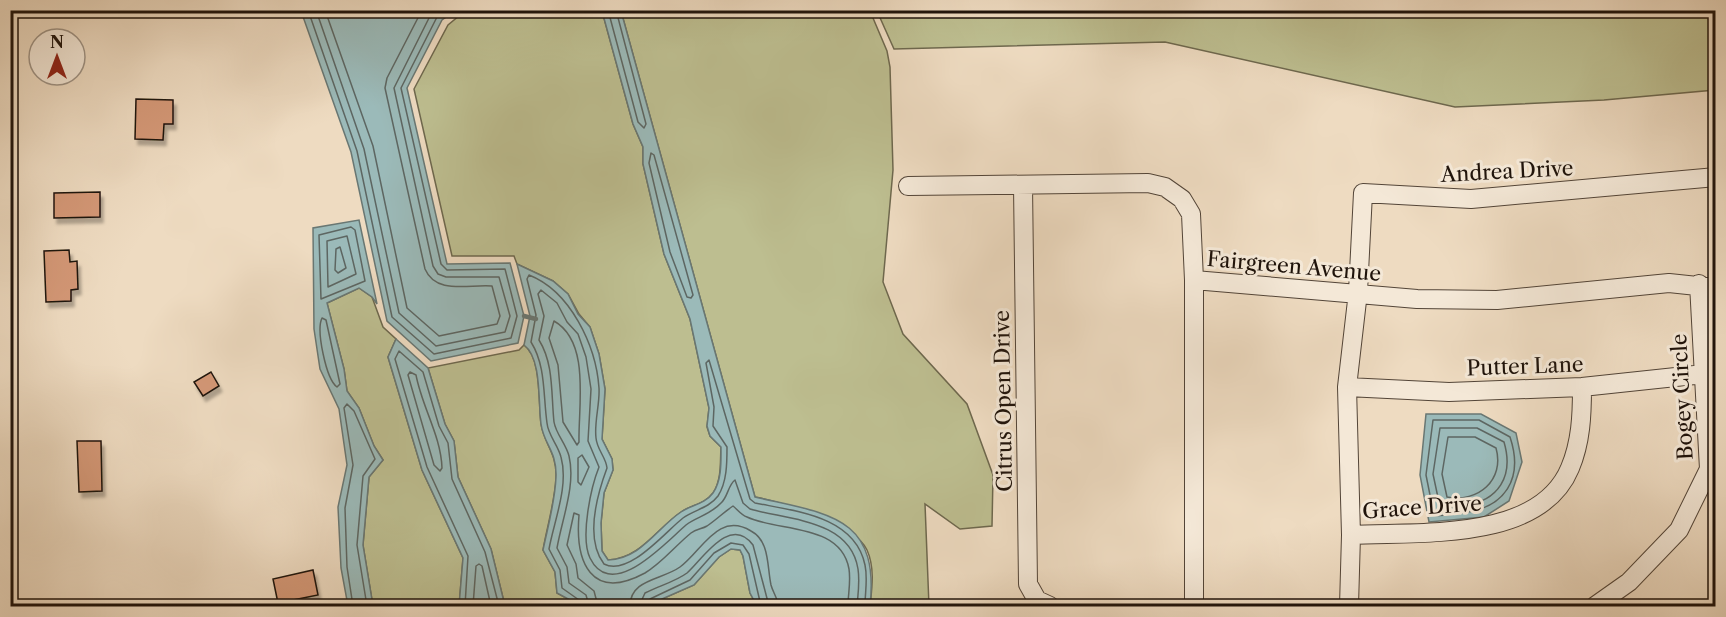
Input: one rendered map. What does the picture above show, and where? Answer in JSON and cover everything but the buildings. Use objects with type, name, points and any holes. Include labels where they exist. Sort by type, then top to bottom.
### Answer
[{"type":"street","name":"Andrea Drive","points":[[1358,292],[1363,193],[1471,200],[1716,177]]},
{"type":"street","points":[[909,186],[1149,183],[1165,187],[1182,199],[1191,214],[1194,280]]},
{"type":"street","name":"Citrus Open Drive","points":[[1023,185],[1028,584],[1037,600],[1050,606]]},
{"type":"street","name":"Fairgreen Avenue","points":[[1194,606],[1194,280],[1358,292],[1417,299],[1497,300],[1669,283],[1707,286]]},
{"type":"street","name":"Bogey Circle","points":[[1595,606],[1629,582],[1679,530],[1709,469],[1704,374],[1707,286]]},
{"type":"street","points":[[1349,606],[1351,535],[1347,387],[1358,292]]},
{"type":"street","name":"Putter Lane","points":[[1347,387],[1449,392],[1582,387],[1704,374]]},
{"type":"street","name":"Grace Drive","points":[[1351,535],[1482,528],[1523,517],[1543,503],[1570,469],[1582,426],[1582,387]]},
{"type":"green space","points":[[461,11],[602,11],[633,124],[643,147],[643,164],[664,254],[690,319],[709,408],[707,427],[710,436],[721,447],[718,482],[710,497],[681,512],[648,542],[620,558],[608,560],[602,551],[601,523],[604,493],[613,470],[612,459],[602,439],[605,389],[599,354],[590,327],[579,314],[568,294],[553,281],[517,264],[514,256],[452,256],[414,89],[448,25],[460,15]]},
{"type":"green space","points":[[621,11],[870,11],[887,51],[890,67],[893,170],[883,282],[903,334],[967,404],[993,475],[992,526],[960,529],[925,504],[929,606],[870,606],[871,564],[867,550],[860,541],[849,532],[817,516],[755,497]]},
{"type":"green space","points":[[877,11],[1715,11],[1715,90],[1604,100],[1455,107],[1165,42],[894,49]]},
{"type":"green space","points":[[359,288],[372,297],[383,327],[396,339],[388,357],[422,470],[463,558],[459,606],[373,606],[363,545],[369,477],[383,460],[374,446],[359,408],[347,391],[344,369],[327,303]]},
{"type":"green space","points":[[524,345],[534,360],[541,424],[556,469],[554,496],[543,550],[555,572],[557,593],[581,606],[505,606],[491,549],[458,477],[454,441],[445,424],[428,368],[519,350]]},
{"type":"green space","points":[[731,549],[740,550],[743,556],[750,593],[757,606],[646,606],[694,585],[719,557]]},
{"type":"water","points":[[301,11],[455,11],[442,20],[407,88],[447,264],[510,263],[524,316],[518,343],[431,361],[387,321],[351,152]]},
{"type":"water","points":[[602,11],[621,11],[755,497],[826,515],[843,524],[857,536],[866,553],[871,576],[870,606],[757,606],[750,593],[743,556],[740,550],[731,549],[719,557],[694,585],[646,606],[581,606],[557,593],[555,572],[543,550],[554,496],[556,468],[541,424],[534,360],[524,345],[530,316],[517,264],[553,281],[568,294],[578,314],[590,327],[599,354],[605,389],[602,439],[612,459],[613,470],[604,493],[601,523],[602,551],[608,560],[620,558],[639,549],[681,512],[710,497],[716,488],[720,470],[721,447],[710,436],[707,426],[709,408],[690,319],[664,254],[643,164],[643,147],[633,124]]},
{"type":"water","points":[[359,220],[377,304],[372,297],[359,288],[327,303],[344,369],[347,391],[359,408],[374,446],[383,460],[369,477],[363,545],[373,606],[348,606],[341,568],[338,507],[347,465],[339,409],[320,369],[314,329],[313,228]]},
{"type":"water","points":[[396,339],[428,368],[445,424],[454,441],[458,477],[491,549],[505,606],[459,606],[463,558],[422,470],[388,357]]},
{"type":"water","points":[[1426,414],[1481,414],[1516,433],[1522,462],[1509,501],[1484,517],[1429,522],[1420,475]]},
{"type":"waterway","points":[[524,316],[536,319]]}]
